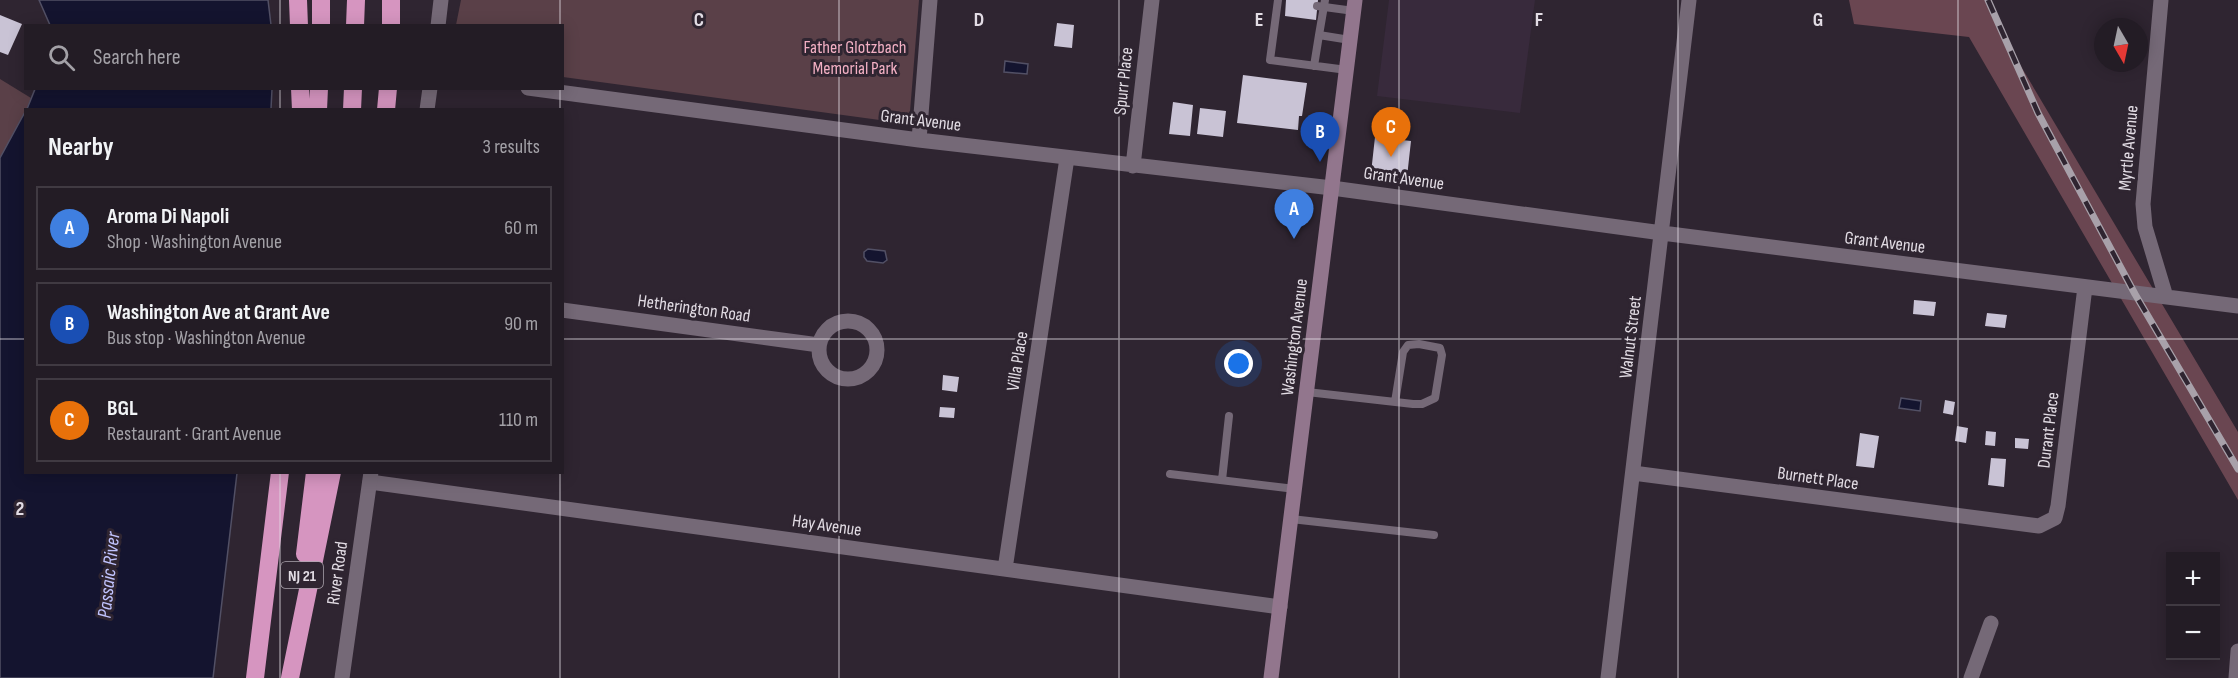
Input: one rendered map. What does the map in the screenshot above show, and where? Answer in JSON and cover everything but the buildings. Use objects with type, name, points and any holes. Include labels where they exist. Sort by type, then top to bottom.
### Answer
[{"type":"highway","points":[[298,0],[299,24]]},
{"type":"highway","points":[[321,0],[321,24]]},
{"type":"highway","points":[[355,24],[356,0]]},
{"type":"highway","points":[[391,0],[391,24]]},
{"type":"highway","points":[[300,90],[301,108]]},
{"type":"highway","points":[[318,108],[319,90]]},
{"type":"highway","points":[[352,108],[353,90]]},
{"type":"highway","points":[[386,108],[388,90]]},
{"type":"highway","name":"NJ 21","points":[[255,678],[280,474]]},
{"type":"highway","name":"NJ 21","points":[[290,678],[315,474]]},
{"type":"highway","points":[[290,678],[332,474]]},
{"type":"main road","name":"Washington Avenue","points":[[1271,678],[1354,6]]},
{"type":"street","points":[[438,24],[441,0]]},
{"type":"street","points":[[919,140],[930,0]]},
{"type":"street","name":"Spurr Place","points":[[1133,166],[1152,0]]},
{"type":"street","name":"Walnut Street","points":[[1608,678],[1689,0]]},
{"type":"street","name":"Myrtle Avenue","points":[[2161,0],[2143,204],[2145,227],[2166,297]]},
{"type":"street","points":[[427,108],[429,90]]},
{"type":"street","name":"Grant Avenue","points":[[543,90],[919,140],[1332,188],[1662,233],[2238,306]]},
{"type":"street","name":"Villa Place","points":[[1005,569],[1067,158]]},
{"type":"street","name":"Durant Place","points":[[1998,521],[2039,526],[2055,518],[2085,287]]},
{"type":"street","name":"Hetherington Road","points":[[564,310],[819,345]]},
{"type":"street","name":"Burnett Place","points":[[1633,473],[1998,521]]},
{"type":"street","name":"Hay Avenue","points":[[370,477],[1280,607]]},
{"type":"street","name":"River Road","points":[[342,678],[370,477]]},
{"type":"street","points":[[1971,678],[1991,623]]},
{"type":"street","points":[[2236,678],[2238,651]]},
{"type":"lane","points":[[1280,2],[1269,60],[1347,70]]},
{"type":"lane","points":[[1314,66],[1322,4],[1354,6]]},
{"type":"lane","points":[[1319,35],[1350,40]]},
{"type":"lane","points":[[1307,392],[1395,402],[1422,405],[1435,398],[1442,355],[1440,348],[1419,344],[1408,345],[1403,352],[1395,402]]},
{"type":"lane","points":[[1222,480],[1229,416]]},
{"type":"lane","points":[[1170,474],[1295,489]]},
{"type":"lane","points":[[1291,519],[1434,535]]},
{"type":"shaded area","points":[[1389,0],[1535,0],[1520,113],[1377,96]]},
{"type":"shaded area","points":[[1849,0],[1990,0],[2019,63],[2238,432],[2238,500],[1969,37],[1854,24]]},
{"type":"green space","name":"Father Glotzbach Memorial Park","points":[[461,0],[919,0],[909,124],[564,77],[564,24],[456,24]]},
{"type":"green space","points":[[0,79],[31,98],[27,108],[24,108],[22,121],[0,158]]},
{"type":"water","points":[[39,0],[268,0],[271,24],[50,24]]},
{"type":"water","points":[[1005,61],[1028,64],[1027,74],[1004,72]]},
{"type":"water","points":[[34,90],[272,90],[271,108],[27,108]]},
{"type":"water","name":"Passaic River","points":[[24,114],[24,474],[237,474],[213,678],[0,678],[0,158]]},
{"type":"water","points":[[868,249],[885,251],[887,260],[883,263],[867,261],[864,252]]},
{"type":"water","points":[[1901,398],[1921,401],[1920,411],[1899,408]]},
{"type":"railway","points":[[1988,0],[2038,113],[2135,294],[2238,469]]},
{"type":"place","name":"BGL","points":[[1391,157]]},
{"type":"place","name":"Washington Ave at Grant Ave","points":[[1320,162]]},
{"type":"place","name":"Aroma Di Napoli","points":[[1294,239]]}]
